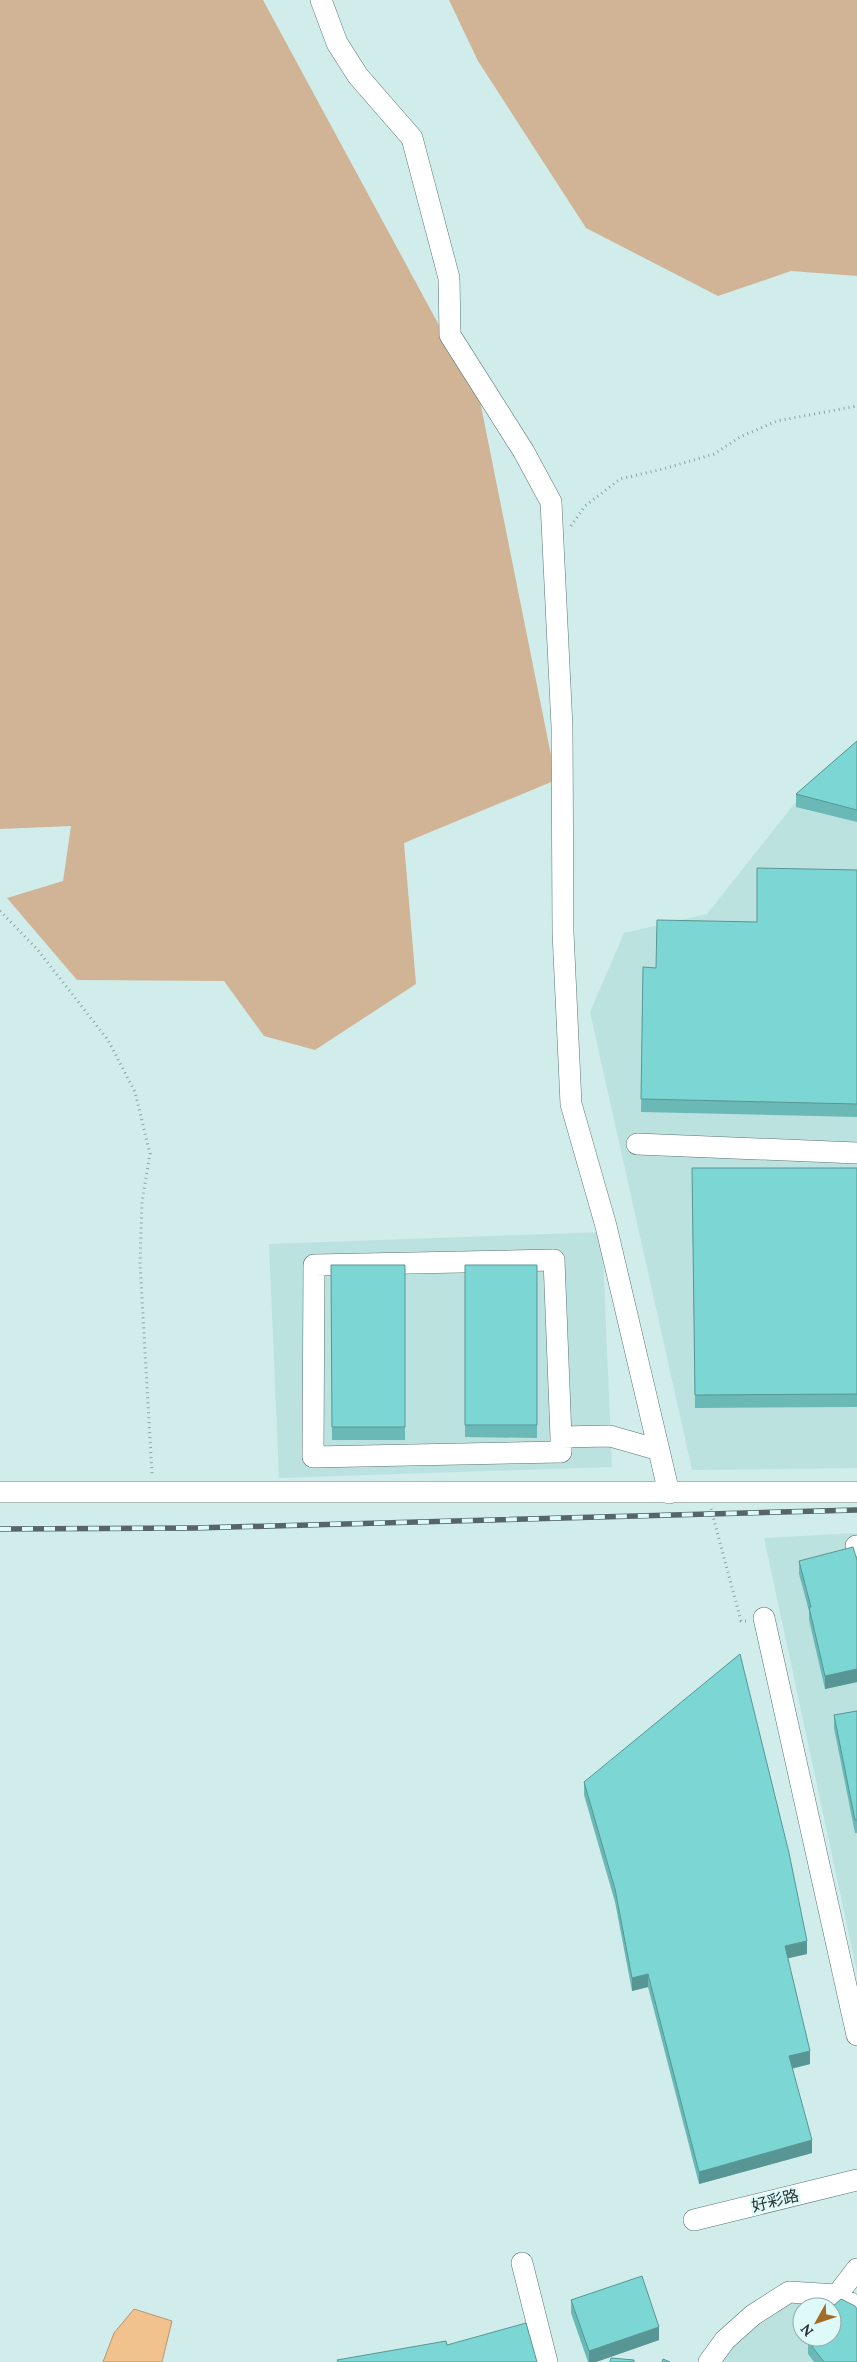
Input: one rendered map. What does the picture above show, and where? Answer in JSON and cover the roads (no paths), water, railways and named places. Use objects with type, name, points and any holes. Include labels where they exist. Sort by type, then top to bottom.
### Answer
[{"type":"street","points":[[321,0],[337,43],[358,76],[412,138],[449,278],[450,335],[524,452],[551,502],[562,728],[562,932],[571,1104],[606,1226],[669,1493]]},
{"type":"street","points":[[637,1144],[857,1153]]},
{"type":"street","points":[[554,1260],[561,1437],[561,1452],[313,1458],[314,1264],[554,1260]]},
{"type":"street","points":[[561,1437],[610,1436],[659,1450]]},
{"type":"street","points":[[0,1492],[857,1492]]},
{"type":"street","points":[[764,1618],[857,2035]]},
{"type":"street","name":"好彩路","points":[[694,2220],[857,2180]]},
{"type":"street","points":[[522,2263],[547,2362]]},
{"type":"street","points":[[838,2295],[857,2269]]},
{"type":"street","points":[[709,2362],[725,2340],[753,2315],[789,2292],[838,2295],[857,2307]]},
{"type":"railway","points":[[0,1529],[195,1528],[857,1510]]}]
